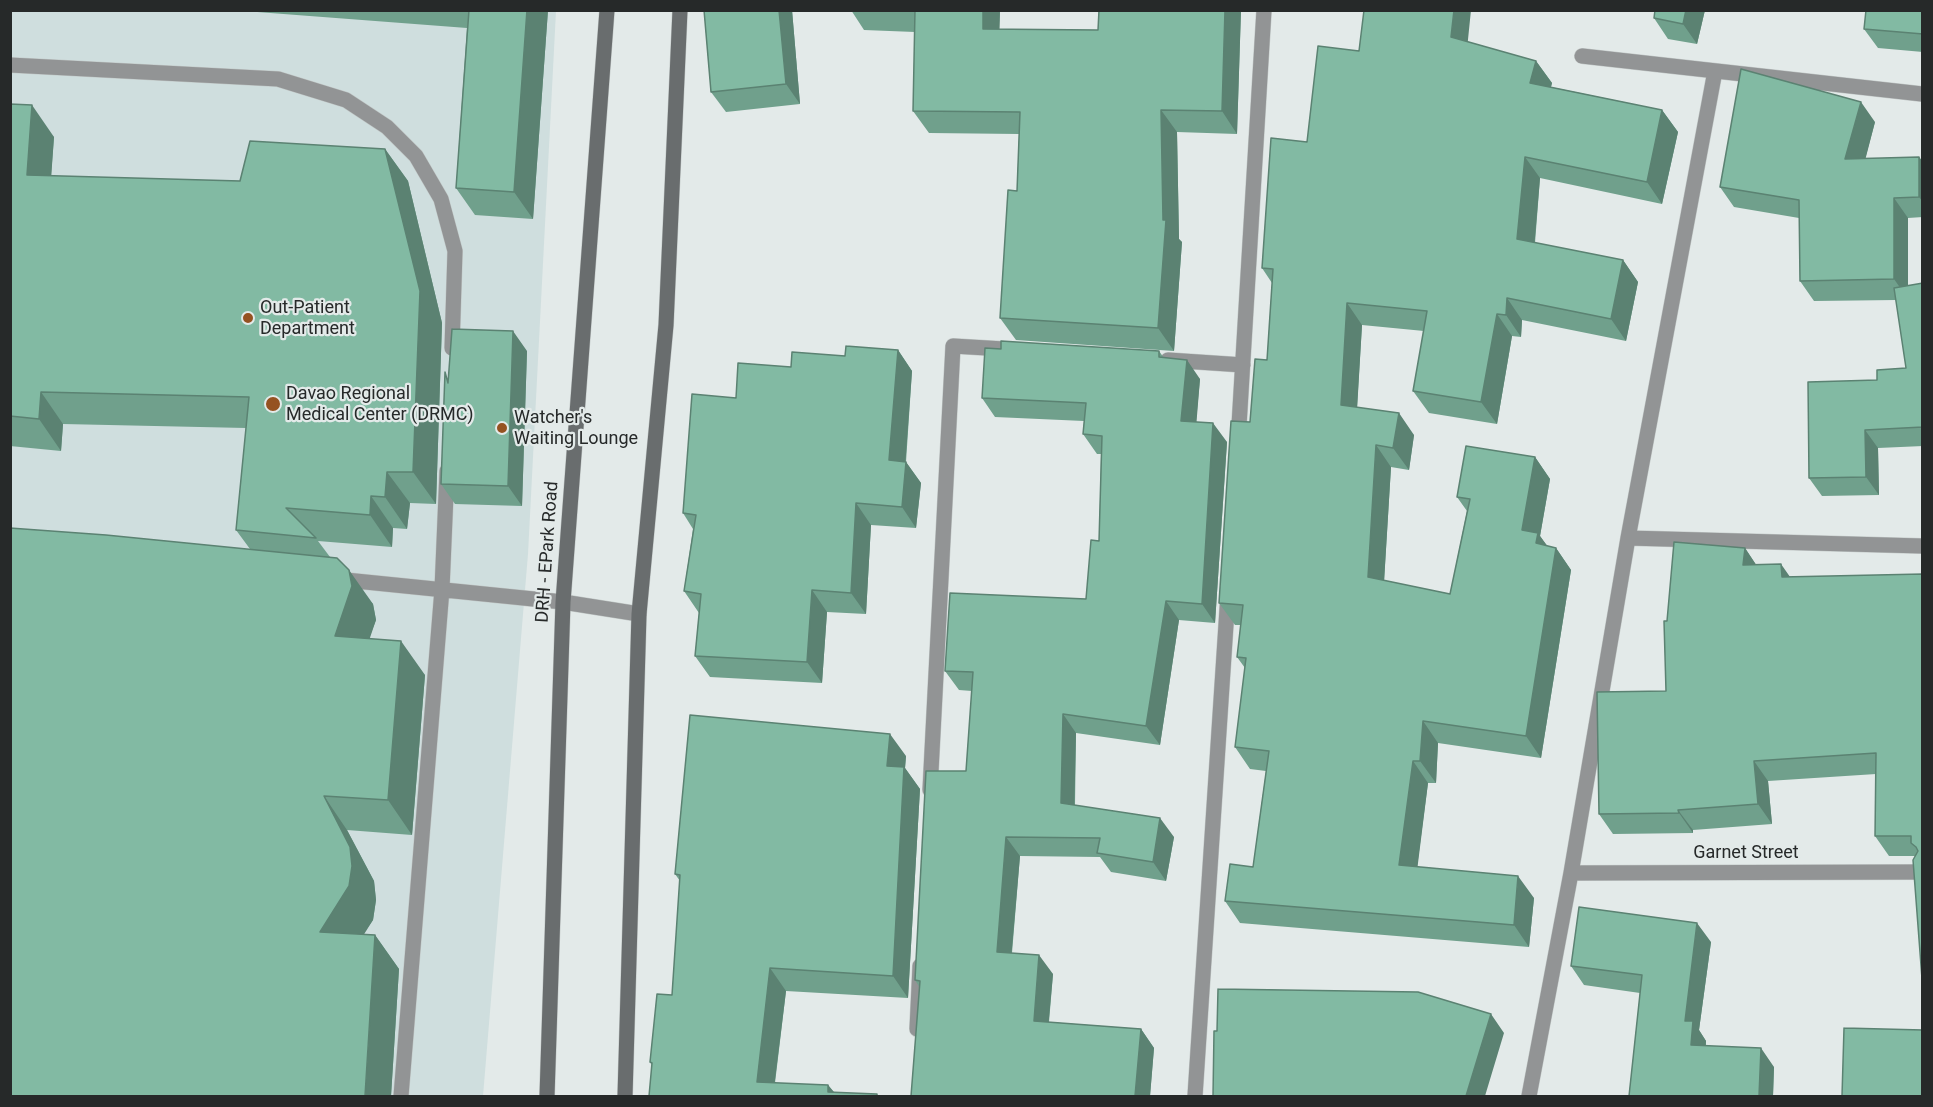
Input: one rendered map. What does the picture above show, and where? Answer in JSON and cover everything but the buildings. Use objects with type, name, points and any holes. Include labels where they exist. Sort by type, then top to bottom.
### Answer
[{"type":"main road","name":"DRH - EPark Road","points":[[547,1096],[563,602],[606,10]]},
{"type":"main road","points":[[625,1096],[639,614],[666,325],[680,10]]},
{"type":"street","points":[[1237,459],[1264,10]]},
{"type":"street","points":[[1582,56],[1923,94]]},
{"type":"street","points":[[10,65],[278,79],[346,100],[387,127],[416,156],[441,199],[455,251],[451,364]]},
{"type":"street","points":[[1529,1096],[1628,538],[1715,71]]},
{"type":"street","points":[[928,811],[953,346],[1023,351]]},
{"type":"street","points":[[1150,359],[1243,365]]},
{"type":"street","points":[[401,1096],[442,589],[447,459]]},
{"type":"street","points":[[1628,538],[1923,546]]},
{"type":"street","points":[[1195,1096],[1229,577]]},
{"type":"street","points":[[326,578],[563,602],[639,614]]},
{"type":"street","name":"Garnet Street","points":[[1570,873],[1923,872]]},
{"type":"street","points":[[916,1049],[921,954]]},
{"type":"shaded area","name":"Davao Regional Medical Center (DRMC)","points":[[10,11],[556,11],[528,554],[483,1096],[11,1096]]},
{"type":"place","name":"Out-Patient Department","points":[[248,318]]},
{"type":"place","name":"Davao Regional Medical Center (DRMC)","points":[[273,404]]},
{"type":"place","name":"Watcher's Waiting Lounge","points":[[502,428]]}]
